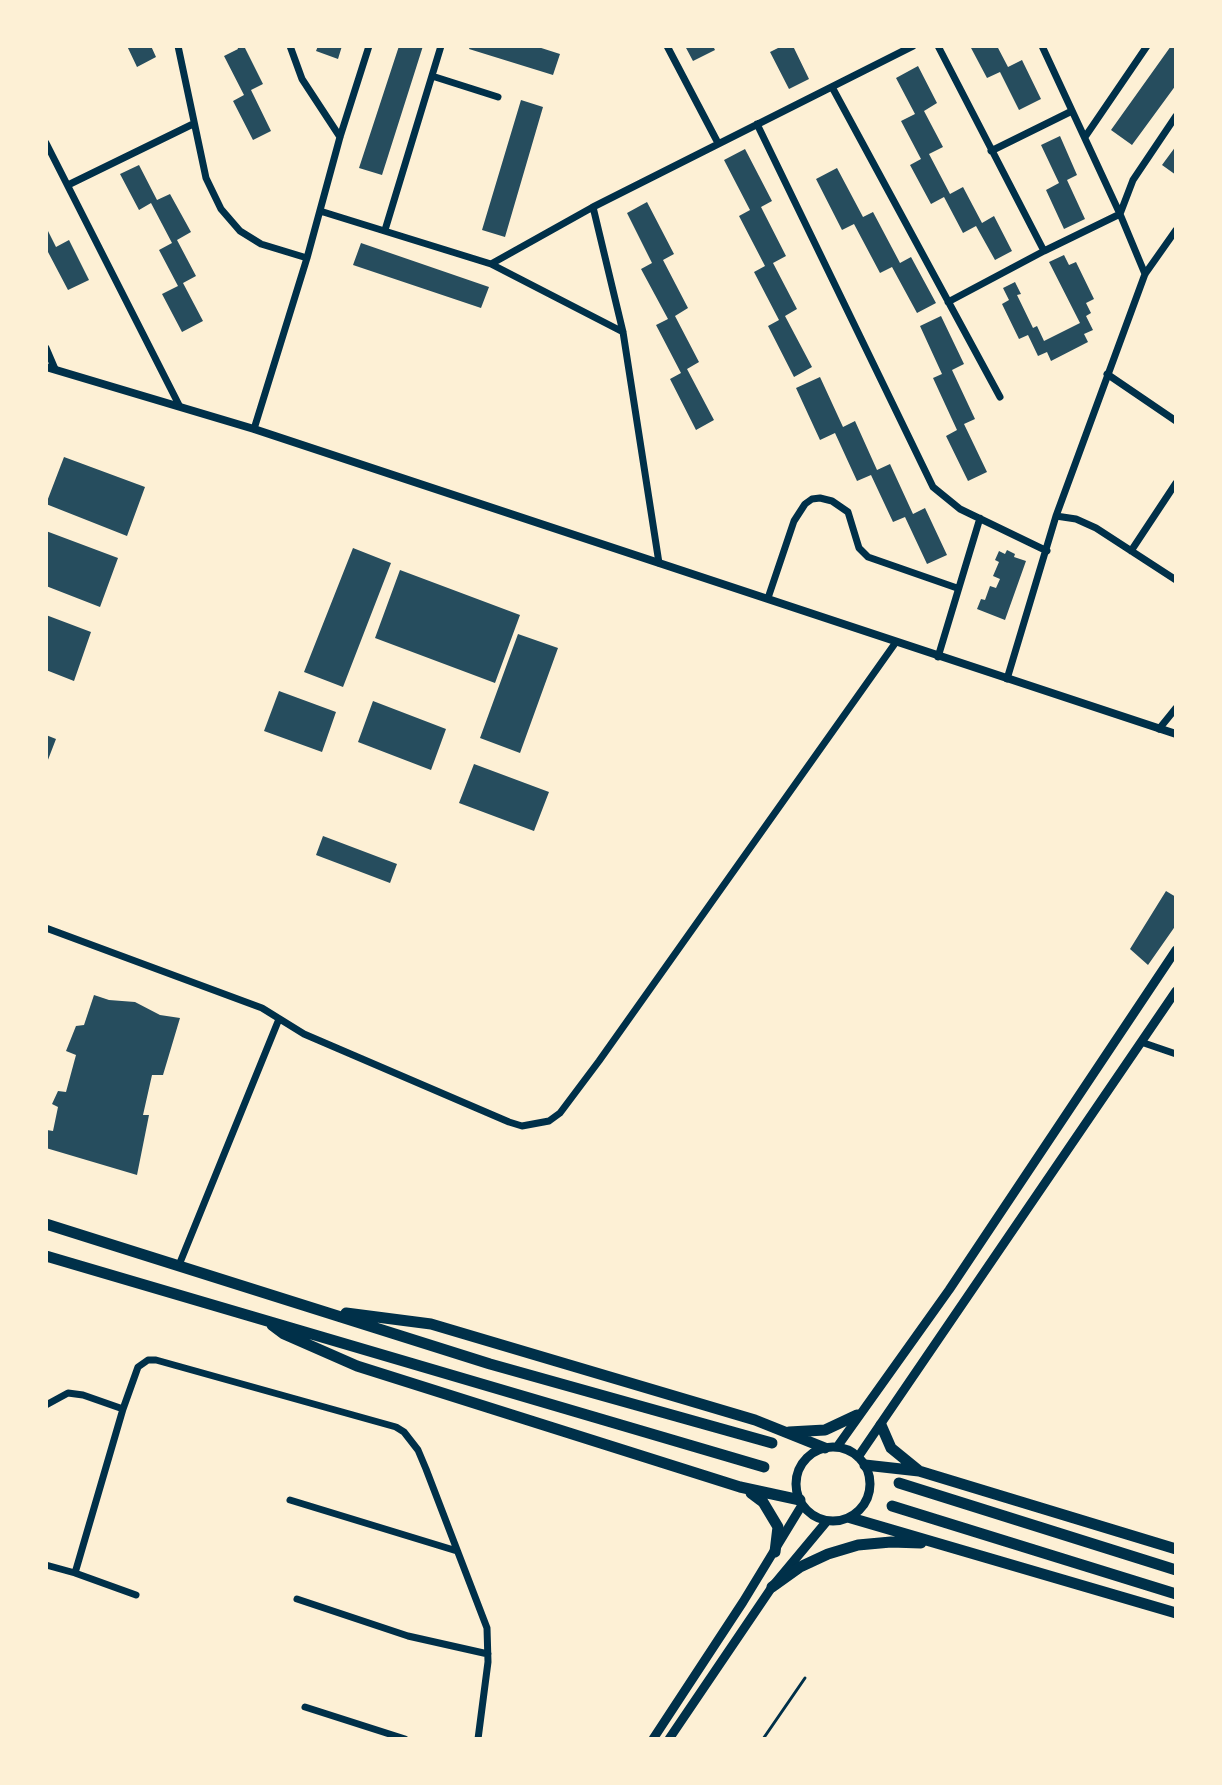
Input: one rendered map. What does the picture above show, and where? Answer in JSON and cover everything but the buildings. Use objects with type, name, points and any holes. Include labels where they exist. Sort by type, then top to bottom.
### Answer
[{"type":"highway","points":[[46,1224],[490,1364],[772,1443]]},
{"type":"highway","points":[[46,1256],[764,1467]]},
{"type":"highway","points":[[317,1309],[431,1324],[755,1420],[831,1448]]},
{"type":"highway","points":[[266,1320],[284,1334],[357,1366],[740,1487],[801,1502]]},
{"type":"highway","points":[[784,1432],[825,1430],[857,1415]]},
{"type":"highway","points":[[881,1425],[891,1448],[919,1471]]},
{"type":"highway","points":[[862,1461],[919,1471],[1176,1549]]},
{"type":"highway","points":[[899,1483],[1176,1570]]},
{"type":"highway","points":[[740,1487],[763,1502],[774,1518],[778,1527],[775,1552]]},
{"type":"highway","points":[[892,1506],[1176,1594]]},
{"type":"highway","points":[[851,1518],[1176,1613]]},
{"type":"highway","points":[[772,1587],[800,1567],[858,1545],[939,1543]]},
{"type":"main road","points":[[831,1448],[949,1290],[1176,950]]},
{"type":"main road","points":[[862,1461],[881,1425],[1176,991]]},
{"type":"main road","points":[[831,1448],[862,1461],[869,1475],[869,1494],[865,1504],[851,1518],[827,1521],[813,1516],[801,1502],[796,1489],[800,1468],[815,1452],[831,1448]]},
{"type":"main road","points":[[653,1739],[775,1552],[801,1502]]},
{"type":"main road","points":[[669,1739],[772,1587],[827,1521]]},
{"type":"street","points":[[178,46],[206,178],[221,209],[240,231],[261,244],[307,258]]},
{"type":"street","points":[[290,46],[302,79],[340,137]]},
{"type":"street","points":[[254,429],[369,46]]},
{"type":"street","points":[[385,230],[441,46]]},
{"type":"street","points":[[667,46],[718,143]]},
{"type":"street","points":[[491,264],[593,207],[913,46]]},
{"type":"street","points":[[938,46],[1044,251]]},
{"type":"street","points":[[1042,46],[1145,274]]},
{"type":"street","points":[[1085,137],[1147,46]]},
{"type":"street","points":[[432,76],[498,97]]},
{"type":"street","points":[[832,87],[1000,397]]},
{"type":"street","points":[[991,151],[1072,111]]},
{"type":"street","points":[[948,302],[1120,214],[1133,180],[1176,116]]},
{"type":"street","points":[[68,185],[193,124]]},
{"type":"street","points":[[757,124],[933,487],[960,509],[1047,551]]},
{"type":"street","points":[[46,143],[179,405]]},
{"type":"street","points":[[593,207],[623,332],[659,563]]},
{"type":"street","points":[[320,211],[491,264],[623,332]]},
{"type":"street","points":[[1007,679],[1056,516],[1107,374],[1145,274],[1176,230]]},
{"type":"street","points":[[46,348],[50,368],[254,429],[1176,734]]},
{"type":"street","points":[[1107,374],[1176,421]]},
{"type":"street","points":[[1131,551],[1176,483]]},
{"type":"street","points":[[768,598],[794,521],[805,504],[820,498],[832,501],[848,512],[859,548],[868,557],[957,588]]},
{"type":"street","points":[[1056,516],[1083,522],[1176,580]]},
{"type":"street","points":[[937,657],[980,518]]},
{"type":"street","points":[[46,928],[262,1008],[304,1034],[509,1122],[522,1126],[549,1121],[569,1102],[599,1061],[896,642]]},
{"type":"street","points":[[1159,729],[1176,708]]},
{"type":"street","points":[[179,1265],[279,1019]]},
{"type":"street","points":[[1141,1042],[1176,1054]]},
{"type":"street","points":[[75,1573],[123,1409],[138,1367],[148,1360],[396,1427],[418,1450],[487,1628],[488,1654],[478,1739]]},
{"type":"street","points":[[46,1405],[68,1393],[123,1409]]},
{"type":"street","points":[[290,1500],[457,1551]]},
{"type":"street","points":[[46,1565],[136,1595]]},
{"type":"street","points":[[297,1599],[408,1636],[488,1654]]},
{"type":"street","points":[[305,1707],[405,1739]]},
{"type":"lane","points":[[763,1739],[805,1678]]}]
